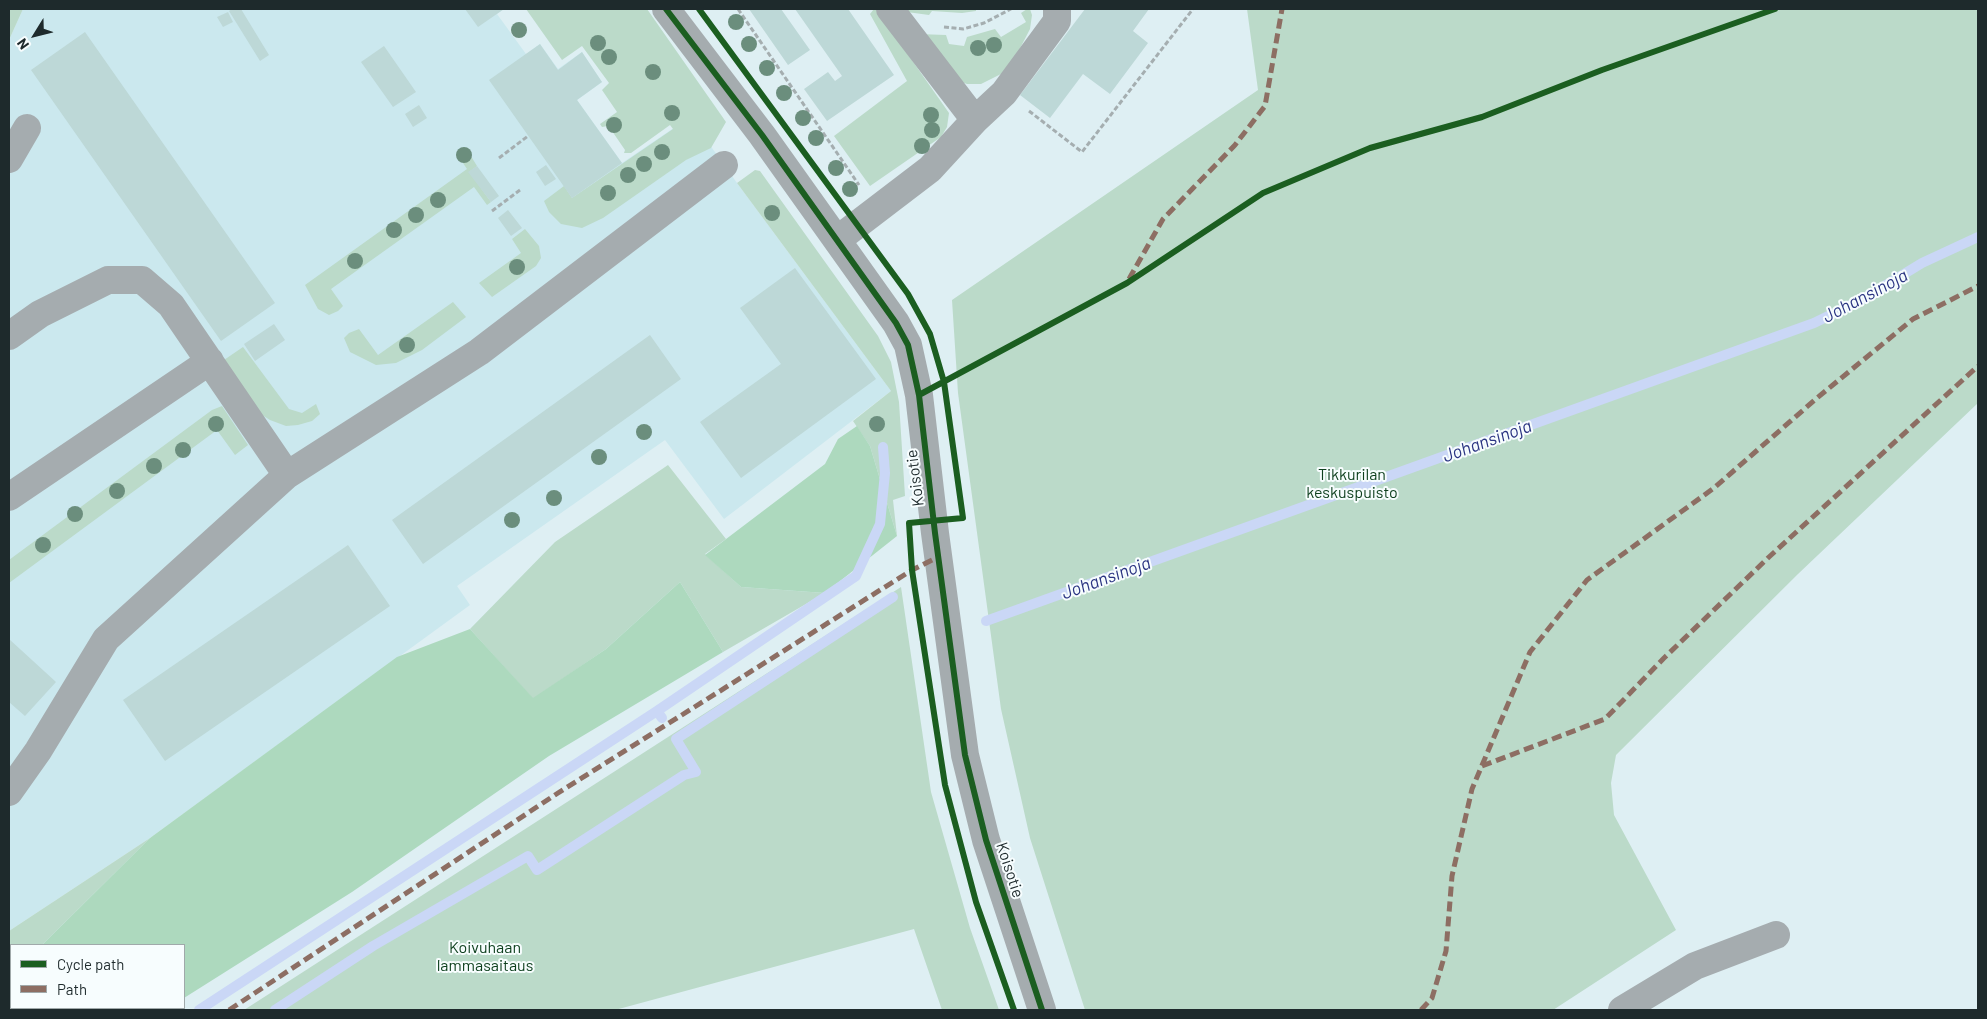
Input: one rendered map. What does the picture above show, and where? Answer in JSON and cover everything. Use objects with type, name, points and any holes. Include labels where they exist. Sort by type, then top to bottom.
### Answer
[{"type":"street","name":"Koisotie","points":[[666,9],[762,135],[896,323],[908,345],[919,395],[936,541],[966,756],[986,840],[1042,1010]]},
{"type":"street","points":[[837,240],[930,169],[975,120],[1004,92],[1056,21],[1057,9]]},
{"type":"street","points":[[895,15],[975,120]]},
{"type":"street","points":[[9,159],[27,128]]},
{"type":"street","points":[[9,792],[38,751],[106,639],[287,475],[480,352],[724,165]]},
{"type":"street","points":[[9,336],[40,314],[108,280],[142,280],[171,305],[287,475]]},
{"type":"street","points":[[9,496],[210,361]]},
{"type":"street","points":[[1622,1010],[1695,966],[1776,935]]},
{"type":"path","points":[[738,9],[876,210]]},
{"type":"path","points":[[895,15],[963,29],[984,23],[1011,9]]},
{"type":"path","points":[[1004,92],[1082,152],[1192,9]]},
{"type":"path","points":[[499,158],[528,136]]},
{"type":"path","points":[[492,211],[520,190]]},
{"type":"shaded area","points":[[23,9],[504,9],[497,14],[526,54],[540,44],[558,69],[582,52],[602,82],[577,100],[622,163],[690,117],[891,391],[724,519],[665,440],[457,586],[470,605],[150,838],[9,931],[9,40]]},
{"type":"green space","points":[[9,9],[23,9],[9,40]]},
{"type":"green space","points":[[526,9],[647,9],[726,122],[711,148],[686,160],[603,218],[582,228],[561,224],[549,212],[544,201],[564,186],[572,198],[673,129],[670,125],[631,153],[624,153],[625,150],[608,126],[602,127],[600,124],[617,112],[602,90],[609,83],[582,46],[562,60]]},
{"type":"green space","points":[[876,9],[949,113],[947,127],[941,137],[870,186],[834,136],[907,81],[870,14]]},
{"type":"green space","points":[[903,9],[976,9],[976,11],[962,13],[932,11],[929,15],[907,12]]},
{"type":"green space","points":[[1030,9],[1032,15],[1030,29],[1015,58],[1003,73],[981,84],[967,84],[956,80],[918,34],[946,35],[949,44],[964,46],[967,37],[995,29],[1001,37],[1026,22],[1021,13]]},
{"type":"green space","name":"Tikkurilan keskuspuisto","points":[[1247,9],[1978,9],[1978,403],[1798,574],[1616,755],[1611,783],[1614,815],[1676,930],[1553,1010],[1085,1010],[1030,838],[1001,709],[958,393],[952,300],[1258,90]]},
{"type":"green space","points":[[462,151],[469,153],[477,166],[469,172],[491,202],[487,205],[474,187],[331,289],[343,306],[338,311],[329,315],[318,309],[305,285],[467,169],[457,154]]},
{"type":"green space","points":[[755,170],[760,171],[878,336],[891,362],[899,402],[905,496],[893,500],[897,536],[870,446],[853,421],[891,391],[737,183]]},
{"type":"green space","points":[[525,229],[539,246],[541,258],[536,266],[492,297],[479,283],[521,253],[512,239]]},
{"type":"green space","points":[[453,302],[466,317],[422,350],[396,363],[376,365],[350,352],[344,338],[349,333],[359,329],[378,355]]},
{"type":"green space","points":[[243,347],[289,409],[302,413],[316,404],[320,414],[312,421],[286,426],[270,420],[259,413],[224,360]]},
{"type":"green space","points":[[222,406],[248,445],[235,455],[217,430],[9,583],[9,560],[212,410]]},
{"type":"green space","points":[[857,426],[870,446],[897,536],[825,593],[741,587],[705,555],[825,464],[838,439]]},
{"type":"green space","points":[[668,465],[726,539],[705,554],[741,587],[825,593],[723,652],[680,582],[606,649],[533,699],[470,629],[555,542]]},
{"type":"green space","points":[[680,582],[723,652],[549,756],[352,892],[185,997],[185,944],[43,944],[150,838],[397,657],[470,629],[533,698],[606,649]]},
{"type":"green space","name":"Koivuhaan lammasaitaus","points":[[901,587],[931,792],[970,928],[999,1010],[942,1010],[914,929],[615,1010],[244,1010]]},
{"type":"green space","points":[[150,838],[43,944],[10,944],[9,979],[9,931]]},
{"type":"green space","points":[[31,1009],[167,1009],[165,1010]]},
{"type":"building","points":[[241,9],[269,55],[260,61],[229,11]]},
{"type":"building","points":[[465,9],[504,9],[478,27]]},
{"type":"building","points":[[749,9],[781,9],[810,50],[788,65]]},
{"type":"building","points":[[795,9],[848,9],[894,75],[827,121],[804,89],[828,72],[835,81],[842,76]]},
{"type":"building","points":[[1085,9],[1149,9],[1133,31],[1148,43],[1110,94],[1083,74],[1050,118],[1020,95]]},
{"type":"building","points":[[228,12],[233,22],[223,27],[217,17]]},
{"type":"building","points":[[85,32],[275,303],[221,341],[31,70]]},
{"type":"building","points":[[540,44],[558,70],[582,52],[602,82],[577,100],[622,163],[572,198],[489,80]]},
{"type":"building","points":[[384,46],[416,92],[393,107],[361,62]]},
{"type":"building","points":[[419,105],[427,118],[413,127],[405,114]]},
{"type":"building","points":[[546,165],[556,179],[545,186],[536,172]]},
{"type":"building","points":[[477,166],[499,196],[491,202],[468,172]]},
{"type":"building","points":[[508,210],[522,228],[511,236],[498,218]]},
{"type":"building","points":[[795,268],[876,379],[741,478],[700,422],[781,364],[740,308]]},
{"type":"building","points":[[274,324],[285,340],[255,361],[244,344]]},
{"type":"building","points":[[650,335],[681,379],[423,564],[392,520]]},
{"type":"building","points":[[348,545],[390,606],[165,761],[123,700]]},
{"type":"building","points":[[9,639],[56,682],[25,716],[9,702]]},
{"type":"waterway","name":"Johansinoja","points":[[986,621],[1814,323],[1863,299],[1922,263],[1978,237]]},
{"type":"waterway","points":[[662,718],[657,711],[856,576],[880,524],[885,473],[883,447]]},
{"type":"waterway","points":[[275,1010],[373,946],[528,856],[537,870],[684,775],[696,772],[676,739],[893,597]]},
{"type":"waterway","points":[[199,1010],[657,711]]},
{"type":"marked path","points":[[1129,279],[1163,219],[1235,145],[1265,106],[1282,9]]},
{"type":"marked path","points":[[1421,1010],[1432,998],[1446,951],[1452,876],[1472,789],[1530,652],[1587,580],[1714,488],[1817,398],[1913,319],[1978,286]]},
{"type":"marked path","points":[[1482,766],[1605,719],[1664,658],[1769,557],[1978,366]]},
{"type":"marked path","points":[[229,1010],[558,793],[912,570],[938,557]]},
{"type":"cycle path","points":[[666,9],[762,135],[896,323],[908,345],[919,395],[935,533],[965,755],[986,840],[1042,1010]]},
{"type":"cycle path","points":[[699,9],[908,294],[930,334],[944,382],[963,518],[909,523],[912,570],[945,785],[976,902],[1014,1010]]},
{"type":"cycle path","points":[[919,395],[1127,283],[1263,193],[1370,148],[1482,117],[1602,70],[1775,9]]}]
